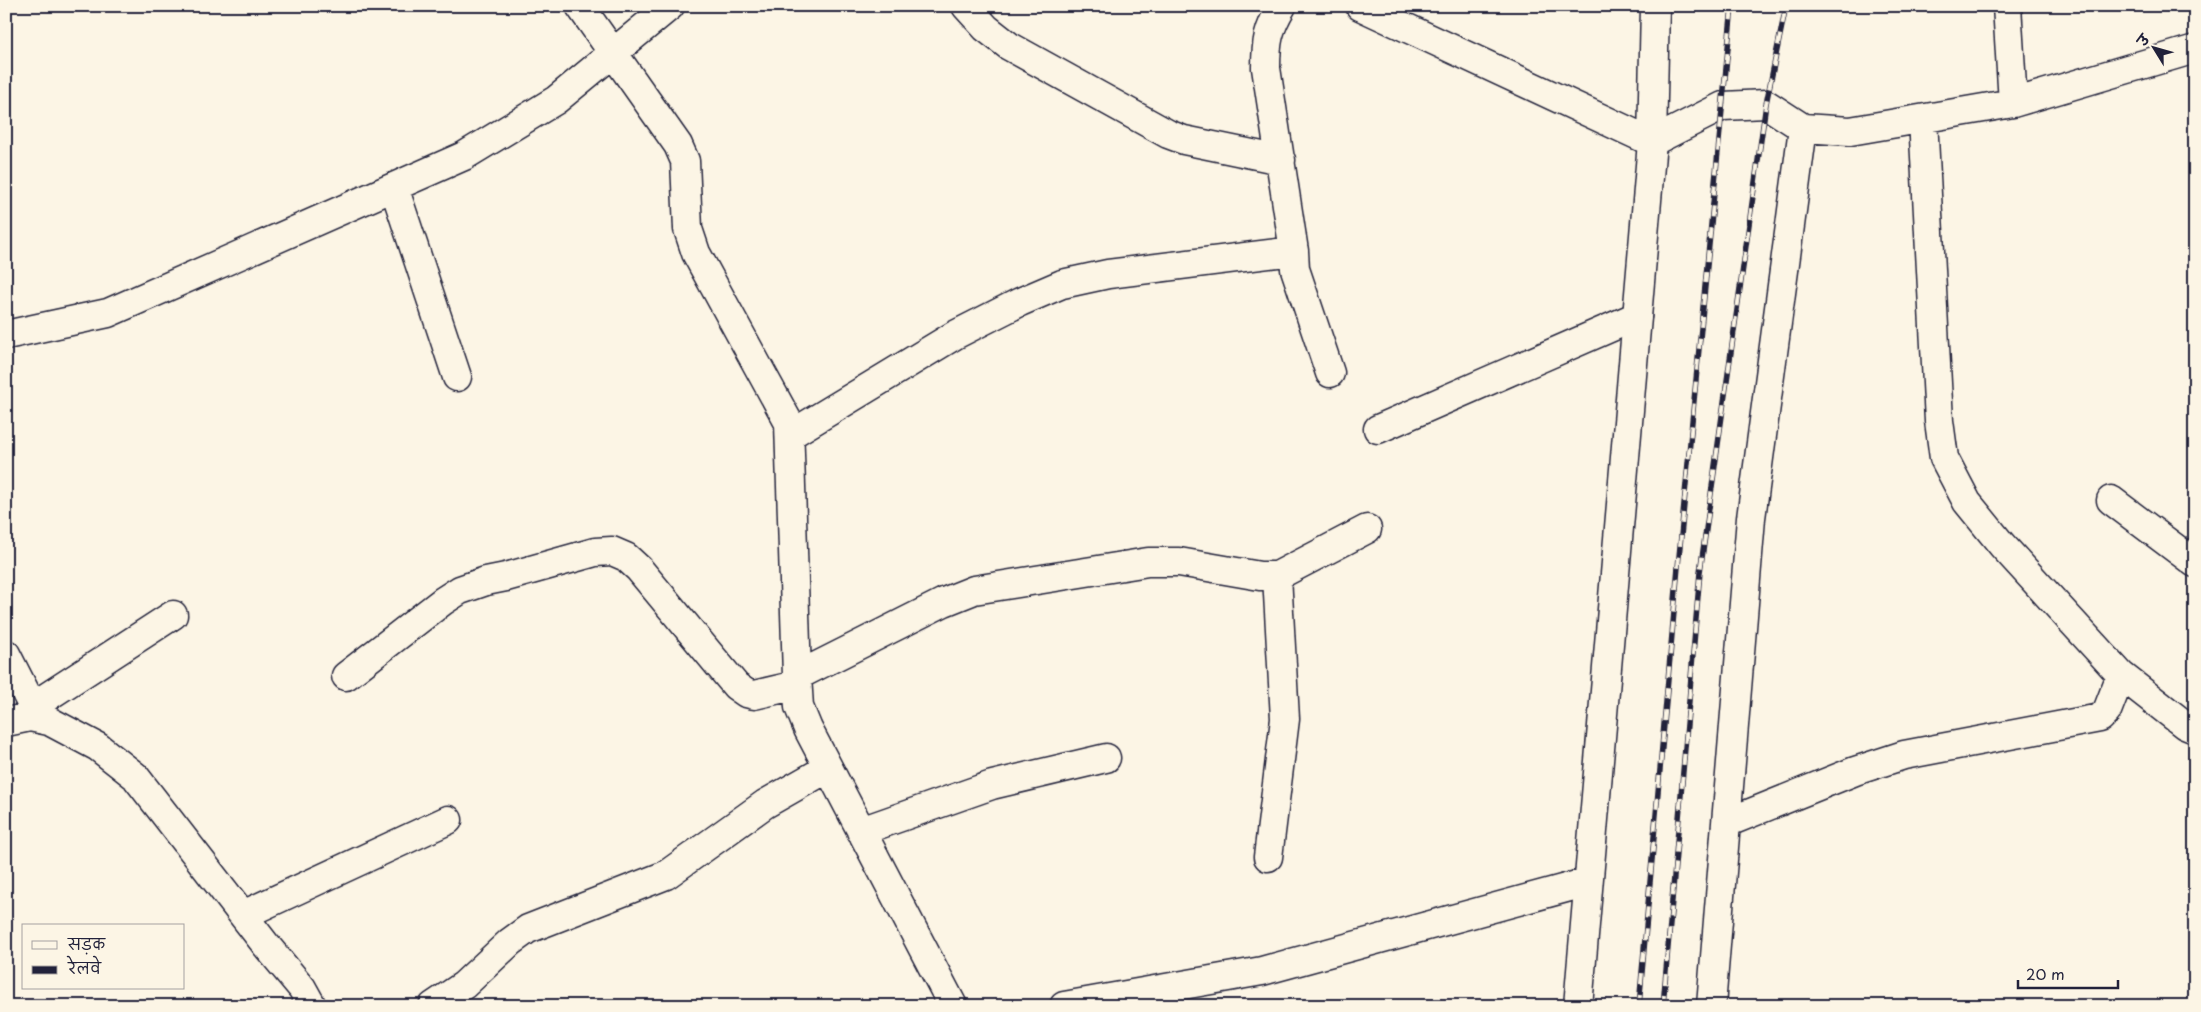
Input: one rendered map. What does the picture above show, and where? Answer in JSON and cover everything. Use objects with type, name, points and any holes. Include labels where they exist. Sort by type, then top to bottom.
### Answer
[{"type":"street","points":[[580,6],[678,145],[685,161],[688,229],[696,253],[789,424],[799,707],[828,768],[953,1006]]},
{"type":"street","points":[[6,336],[108,313],[464,156],[508,131],[556,100],[670,6]]},
{"type":"street","points":[[966,6],[986,28],[1009,46],[1168,134],[1184,140],[1281,160]]},
{"type":"street","points":[[1282,6],[1273,22],[1266,43],[1266,68],[1281,160],[1295,269],[1300,289],[1330,373]]},
{"type":"street","points":[[1360,6],[1652,142]]},
{"type":"street","points":[[1578,1006],[1652,142],[1655,6]]},
{"type":"street","points":[[2007,6],[2013,103]]},
{"type":"street","points":[[1652,142],[1723,106],[1766,104],[1803,128],[1850,131],[2013,103],[2195,49]]},
{"type":"street","points":[[1923,119],[1939,420],[1944,458],[1967,502],[2002,545],[2121,675],[2195,730]]},
{"type":"street","points":[[1711,1006],[1751,518],[1803,128]]},
{"type":"street","points":[[394,187],[457,377]]},
{"type":"street","points":[[790,435],[955,335],[1020,302],[1062,284],[1108,274],[1294,251]]},
{"type":"street","points":[[1378,429],[1637,316]]},
{"type":"street","points":[[2111,500],[2195,563]]},
{"type":"street","points":[[346,676],[460,590],[486,580],[506,577],[595,552],[612,551],[626,557],[640,569],[736,686],[746,693],[754,695],[797,681],[944,602],[974,590],[1148,562],[1179,562],[1260,576],[1277,576],[1367,529]]},
{"type":"street","points":[[1268,857],[1285,719],[1277,576]]},
{"type":"street","points":[[6,722],[30,717],[173,615]]},
{"type":"street","points":[[6,654],[36,712],[98,747],[135,776],[302,988],[312,1006]]},
{"type":"street","points":[[1726,823],[1856,770],[1904,756],[2100,718],[2106,711],[2121,675]]},
{"type":"street","points":[[861,831],[992,785],[1106,758]]},
{"type":"street","points":[[433,1006],[464,986],[510,942],[528,929],[666,874],[765,804],[828,768]]},
{"type":"street","points":[[243,915],[448,820]]},
{"type":"street","points":[[1064,1006],[1262,971],[1588,882]]},
{"type":"railway","points":[[1639,1006],[1678,567],[1732,6]]},
{"type":"railway","points":[[1663,1006],[1700,572],[1766,104],[1786,6]]}]
